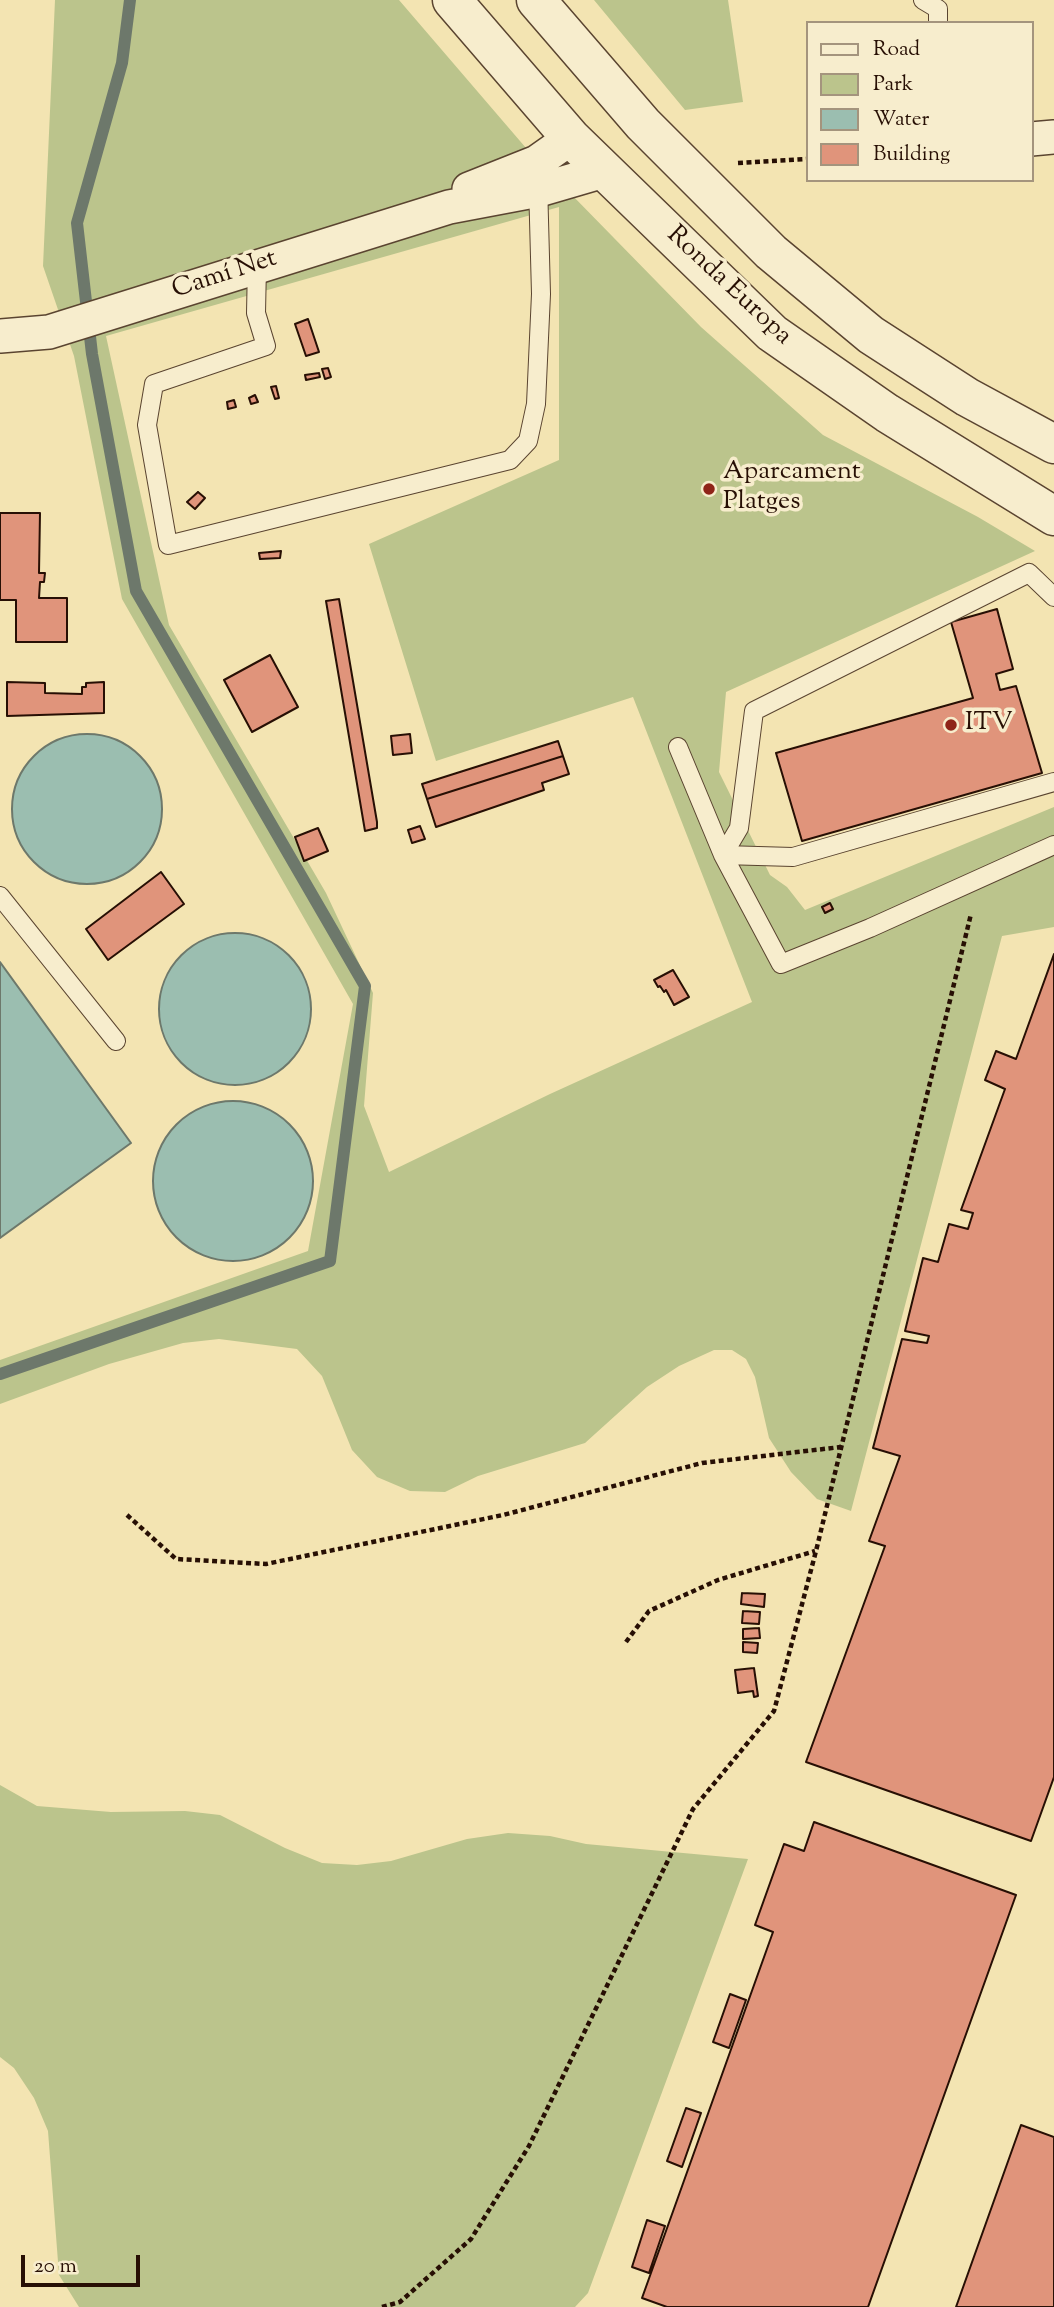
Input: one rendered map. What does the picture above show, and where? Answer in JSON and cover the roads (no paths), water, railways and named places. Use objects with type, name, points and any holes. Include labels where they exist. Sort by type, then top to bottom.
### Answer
[{"type":"street","name":"Ronda Europa","points":[[452,0],[571,138],[772,333],[887,413],[1054,516]]},
{"type":"street","name":"Ronda Europa","points":[[536,0],[643,124],[771,252],[872,335],[967,397],[1054,444]]},
{"type":"street","points":[[1033,139],[1054,137]]},
{"type":"street","name":"Camí Net","points":[[538,176],[571,138]]},
{"type":"street","name":"Camí Net","points":[[0,336],[49,332],[449,207],[538,176],[604,171]]},
{"type":"lane","points":[[923,0],[938,9],[938,21]]},
{"type":"lane","points":[[257,265],[256,313],[266,346],[154,384],[147,425],[168,545],[510,460],[528,441],[536,404],[541,294],[538,176]]},
{"type":"lane","points":[[723,855],[739,828],[754,711],[1029,573],[1054,597]]},
{"type":"lane","points":[[678,747],[723,855],[781,964],[979,880],[1054,845]]},
{"type":"lane","points":[[723,855],[793,857],[1054,782]]},
{"type":"lane","points":[[0,896],[116,1041]]},
{"type":"water","points":[[87,734],[116,740],[129,746],[140,756],[150,767],[156,780],[162,809],[156,838],[150,851],[140,862],[129,872],[116,878],[87,884],[58,878],[45,872],[34,862],[24,851],[18,838],[12,809],[18,780],[24,767],[34,756],[45,746],[58,740]]},
{"type":"water","points":[[235,933],[264,939],[288,956],[305,980],[311,1009],[305,1038],[288,1062],[264,1079],[235,1085],[206,1079],[182,1062],[165,1038],[159,1009],[165,980],[182,956],[206,939]]},
{"type":"water","points":[[0,962],[131,1143],[0,1238]]},
{"type":"water","points":[[233,1101],[264,1107],[289,1125],[307,1150],[313,1181],[307,1212],[289,1237],[264,1255],[233,1261],[202,1255],[177,1237],[159,1212],[153,1181],[159,1150],[177,1125],[202,1107]]},
{"type":"waterway","points":[[0,1374],[330,1261],[365,986],[136,591],[92,354],[77,223],[122,63],[130,0]]},
{"type":"place","name":"Aparcament Platges","points":[[709,489]]},
{"type":"place","name":"ITV","points":[[951,725]]}]
